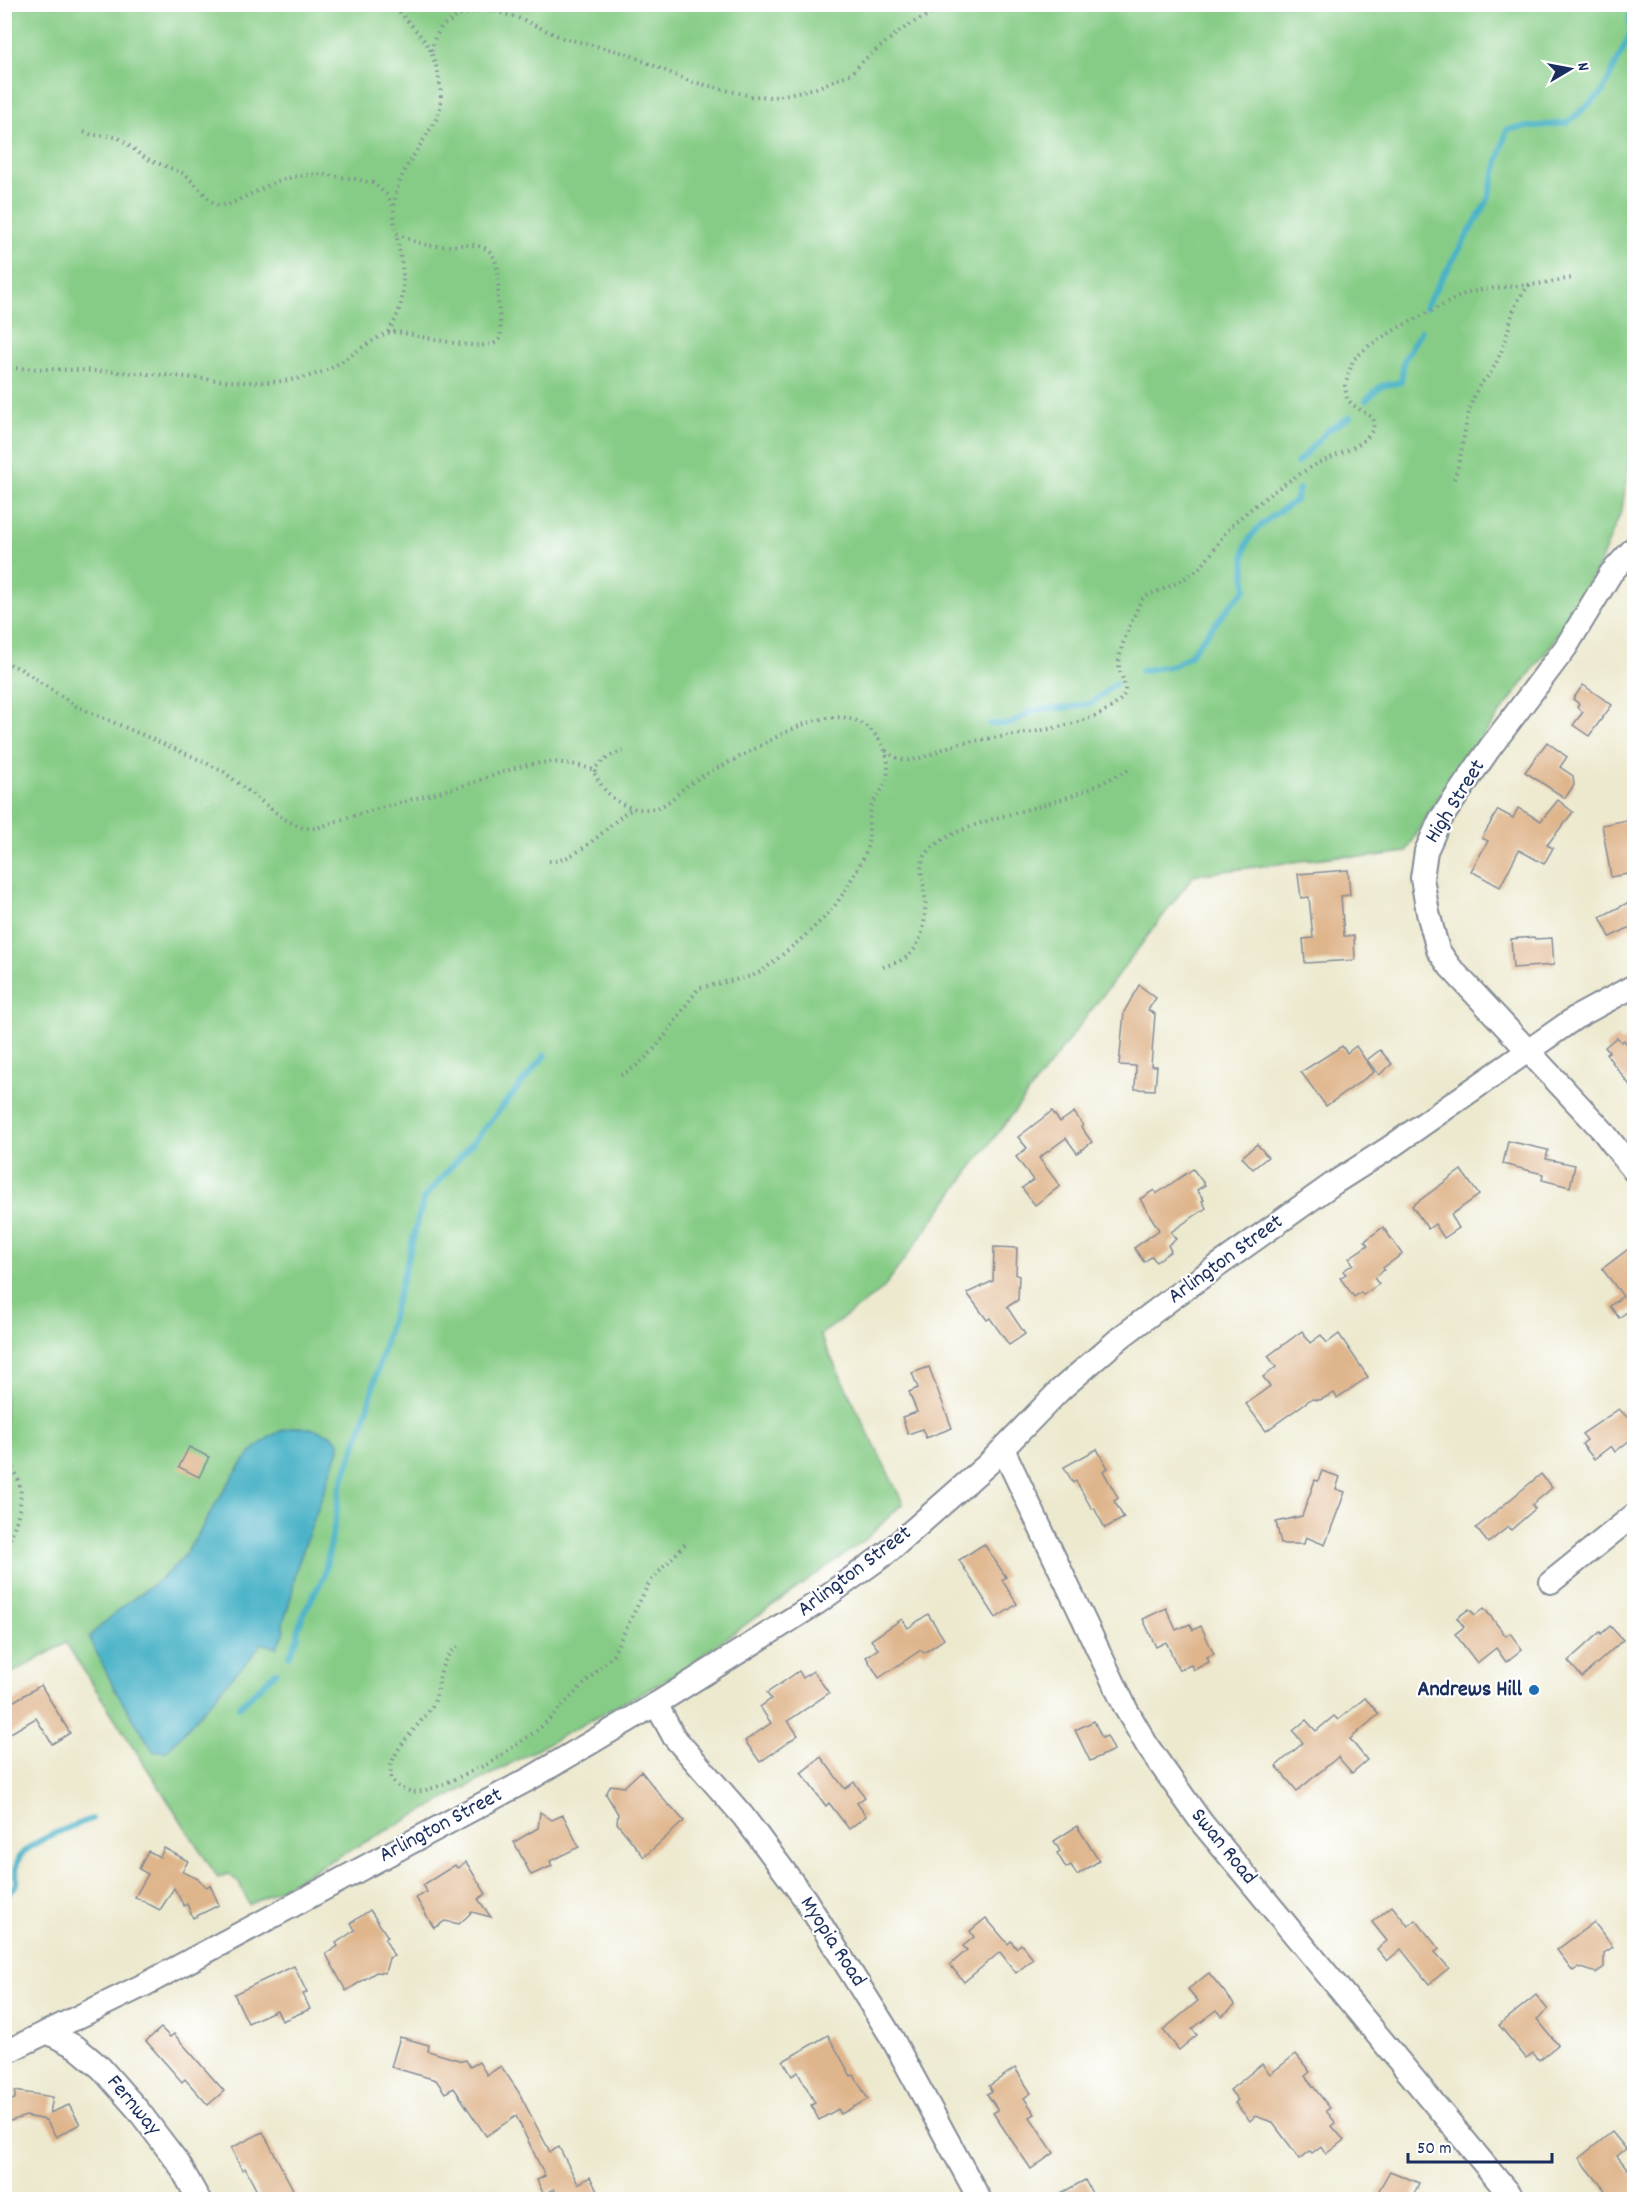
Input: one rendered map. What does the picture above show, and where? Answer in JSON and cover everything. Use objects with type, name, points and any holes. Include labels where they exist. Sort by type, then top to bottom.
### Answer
[{"type":"street","name":"High Street","points":[[1635,548],[1611,573],[1566,646],[1489,749],[1440,820],[1426,851],[1422,878],[1438,950],[1450,967],[1602,1130],[1635,1171]]},
{"type":"street","name":"Arlington Street","points":[[4,2054],[147,1984],[531,1778],[656,1704],[817,1603],[888,1552],[1002,1449],[1060,1390],[1142,1321],[1334,1183],[1389,1148],[1575,1018],[1635,986]]},
{"type":"street","name":"Swan Road","points":[[1002,1449],[1126,1709],[1148,1747],[1202,1824],[1514,2199]]},
{"type":"street","points":[[1551,1582],[1635,1515]]},
{"type":"street","name":"Myopia Road","points":[[656,1704],[674,1737],[743,1816],[805,1899],[892,2038],[980,2199]]},
{"type":"street","name":"Fernway","points":[[47,2032],[76,2047],[101,2068],[138,2110],[179,2164],[199,2199]]},
{"type":"path","points":[[392,4],[432,52]]},
{"type":"path","points":[[4,368],[99,370],[221,380],[286,381],[306,378],[329,369],[388,332],[396,320],[404,293],[404,271],[393,206],[396,190],[406,164],[433,126],[440,109],[440,89],[432,52],[434,40],[441,27],[458,16],[477,11],[494,11],[516,17],[563,38],[625,53],[689,81],[751,96],[774,97],[816,88],[852,73],[864,60],[901,30],[954,4]]},
{"type":"path","points":[[84,132],[119,138],[157,164],[185,174],[211,201],[218,205],[228,205],[280,180],[318,174],[373,183],[387,195],[393,206]]},
{"type":"path","points":[[388,332],[405,333],[466,345],[488,346],[496,343],[500,337],[498,274],[492,255],[486,249],[479,246],[430,245],[410,240],[396,233]]},
{"type":"path","points":[[549,861],[572,856],[624,814],[634,809],[661,806],[689,784],[714,769],[788,730],[822,718],[838,718],[858,723],[871,732],[885,751],[897,759],[912,760],[962,743],[1062,726],[1085,719],[1113,705],[1122,697],[1125,690],[1119,668],[1120,650],[1141,600],[1148,594],[1178,582],[1196,571],[1210,556],[1230,527],[1317,464],[1351,448],[1368,435],[1374,424],[1373,418],[1353,405],[1346,393],[1350,365],[1358,355],[1398,328],[1466,293],[1572,278]]},
{"type":"path","points":[[1454,479],[1461,462],[1470,409],[1477,390],[1492,370],[1502,351],[1515,303],[1520,294],[1530,285]]},
{"type":"path","points":[[4,662],[19,668],[76,706],[224,772],[284,819],[303,828],[317,828],[524,765],[544,762],[570,764],[591,769],[610,796],[634,809]]},
{"type":"path","points":[[595,773],[598,765],[615,753],[626,750]]},
{"type":"path","points":[[617,1077],[631,1070],[656,1049],[699,988],[752,976],[762,971],[833,908],[869,846],[870,812],[873,801],[887,779],[888,767],[885,751]]},
{"type":"path","points":[[883,967],[907,957],[921,936],[926,899],[921,872],[922,861],[927,852],[958,832],[1067,798],[1128,770]]},
{"type":"path","points":[[4,1460],[19,1476],[21,1487],[17,1517],[4,1552]]},
{"type":"path","points":[[458,1647],[446,1656],[436,1699],[431,1708],[405,1740],[391,1765],[391,1779],[400,1788],[412,1792],[423,1791],[457,1779],[490,1762],[539,1729],[580,1686],[607,1663],[649,1583],[685,1544]]},
{"type":"green space","points":[[5,5],[1634,5],[1634,428],[1622,509],[1599,565],[1551,645],[1441,793],[1406,852],[1368,857],[1337,856],[1194,875],[963,1179],[882,1290],[820,1335],[903,1503],[865,1540],[671,1677],[249,1905],[239,1882],[227,1874],[218,1878],[66,1643],[5,1677]]},
{"type":"water","points":[[293,1427],[323,1432],[339,1442],[339,1449],[296,1570],[283,1624],[284,1634],[276,1648],[263,1643],[166,1751],[154,1752],[115,1690],[89,1637],[127,1603],[177,1564],[243,1463],[258,1446],[274,1434]]},
{"type":"building","points":[[1583,685],[1612,705],[1589,736],[1573,725],[1583,712],[1573,699]]},
{"type":"building","points":[[1547,742],[1567,757],[1560,767],[1573,776],[1574,785],[1565,798],[1525,772]]},
{"type":"building","points":[[1558,800],[1573,812],[1547,845],[1553,848],[1544,864],[1519,850],[1500,887],[1471,871],[1488,841],[1482,838],[1498,810],[1513,818],[1518,808],[1541,821]]},
{"type":"building","points":[[1632,819],[1635,855],[1630,855],[1633,873],[1611,877],[1602,825]]},
{"type":"building","points":[[1348,870],[1350,895],[1341,896],[1344,936],[1354,936],[1355,960],[1305,963],[1303,939],[1313,938],[1309,897],[1301,898],[1298,874]]},
{"type":"building","points":[[1635,899],[1635,925],[1610,937],[1600,917]]},
{"type":"building","points":[[1534,937],[1535,939],[1552,938],[1554,965],[1513,968],[1511,939]]},
{"type":"building","points":[[1139,985],[1156,998],[1148,1010],[1155,1014],[1151,1066],[1157,1066],[1155,1090],[1135,1089],[1136,1066],[1119,1065],[1124,1012]]},
{"type":"building","points":[[1617,1037],[1621,1042],[1624,1040],[1635,1054],[1635,1092],[1606,1054],[1609,1052],[1605,1047]]},
{"type":"building","points":[[1342,1046],[1347,1053],[1356,1046],[1374,1072],[1326,1106],[1301,1072]]},
{"type":"building","points":[[1380,1050],[1392,1064],[1379,1075],[1367,1060]]},
{"type":"building","points":[[1052,1111],[1060,1122],[1074,1112],[1092,1142],[1077,1153],[1066,1138],[1039,1158],[1060,1186],[1035,1205],[1022,1188],[1033,1180],[1016,1157],[1027,1148],[1018,1137]]},
{"type":"building","points":[[1508,1141],[1548,1150],[1546,1159],[1575,1165],[1570,1187],[1542,1180],[1543,1174],[1503,1164]]},
{"type":"building","points":[[1257,1144],[1268,1157],[1253,1169],[1242,1157]]},
{"type":"building","points":[[1193,1169],[1205,1185],[1197,1190],[1206,1208],[1171,1232],[1176,1239],[1168,1245],[1171,1251],[1156,1262],[1152,1256],[1144,1262],[1134,1248],[1159,1230],[1140,1199],[1154,1190],[1156,1194]]},
{"type":"building","points":[[1461,1170],[1479,1195],[1451,1215],[1459,1228],[1444,1238],[1435,1224],[1428,1229],[1412,1206]]},
{"type":"building","points":[[1383,1227],[1402,1254],[1374,1278],[1379,1284],[1363,1295],[1361,1292],[1354,1297],[1340,1278],[1346,1274],[1343,1271],[1353,1264],[1349,1258],[1368,1245],[1365,1241]]},
{"type":"building","points":[[1635,1244],[1635,1311],[1632,1308],[1619,1318],[1610,1306],[1623,1296],[1602,1269]]},
{"type":"building","points":[[994,1247],[1017,1248],[1018,1300],[1007,1307],[1025,1334],[1009,1345],[990,1318],[987,1320],[967,1293],[993,1281]]},
{"type":"building","points":[[1302,1331],[1310,1343],[1321,1335],[1327,1343],[1339,1334],[1368,1377],[1337,1398],[1334,1393],[1320,1400],[1311,1399],[1266,1431],[1246,1404],[1270,1386],[1263,1377],[1276,1367],[1268,1356]]},
{"type":"building","points":[[929,1367],[952,1428],[926,1438],[922,1429],[908,1434],[902,1417],[917,1412],[909,1392],[918,1388],[912,1373]]},
{"type":"building","points":[[1619,1409],[1635,1425],[1635,1436],[1615,1452],[1611,1446],[1594,1459],[1582,1444],[1587,1440],[1582,1434]]},
{"type":"building","points":[[189,1447],[209,1457],[199,1477],[179,1467]]},
{"type":"building","points":[[1097,1449],[1108,1468],[1103,1471],[1118,1498],[1114,1501],[1124,1518],[1105,1528],[1076,1481],[1073,1483],[1064,1467]]},
{"type":"building","points":[[1322,1471],[1340,1477],[1336,1489],[1345,1492],[1325,1545],[1306,1537],[1304,1544],[1281,1544],[1276,1522],[1302,1516],[1315,1480],[1318,1481]]},
{"type":"building","points":[[1541,1474],[1552,1488],[1532,1505],[1535,1509],[1511,1530],[1508,1527],[1488,1543],[1476,1528]]},
{"type":"building","points":[[984,1544],[1006,1577],[1002,1580],[1017,1604],[996,1618],[959,1560]]},
{"type":"building","points":[[1166,1608],[1176,1630],[1190,1624],[1193,1630],[1201,1626],[1214,1654],[1207,1657],[1209,1662],[1194,1670],[1191,1665],[1179,1670],[1166,1642],[1156,1647],[1143,1619]]},
{"type":"building","points":[[1484,1608],[1506,1636],[1510,1633],[1522,1649],[1506,1662],[1496,1648],[1477,1663],[1455,1634],[1464,1627],[1457,1618],[1469,1609],[1475,1615]]},
{"type":"building","points":[[928,1614],[944,1639],[924,1653],[921,1650],[879,1678],[866,1657],[878,1649],[871,1640],[902,1619],[908,1628]]},
{"type":"building","points":[[1610,1626],[1623,1640],[1582,1677],[1568,1661]]},
{"type":"building","points":[[799,1671],[803,1678],[813,1671],[829,1693],[788,1721],[798,1735],[760,1762],[745,1741],[771,1723],[760,1707],[771,1699],[767,1693]]},
{"type":"building","points":[[41,1685],[70,1733],[52,1744],[36,1718],[4,1737],[4,1707]]},
{"type":"building","points":[[1365,1698],[1379,1714],[1350,1739],[1367,1760],[1352,1773],[1338,1757],[1297,1791],[1276,1766],[1303,1743],[1293,1731],[1306,1720],[1316,1731],[1334,1716],[1338,1720]]},
{"type":"building","points":[[1094,1721],[1102,1738],[1107,1736],[1114,1750],[1090,1761],[1075,1730]]},
{"type":"building","points":[[821,1757],[845,1789],[854,1782],[865,1797],[857,1803],[866,1816],[849,1829],[829,1803],[826,1806],[801,1773]]},
{"type":"building","points":[[641,1771],[684,1821],[644,1857],[617,1823],[618,1814],[606,1794],[611,1785],[624,1787]]},
{"type":"building","points":[[540,1812],[552,1820],[563,1815],[579,1847],[550,1861],[552,1866],[531,1875],[514,1842],[538,1828]]},
{"type":"building","points":[[1077,1826],[1099,1861],[1077,1875],[1071,1865],[1066,1868],[1057,1853],[1060,1851],[1054,1841]]},
{"type":"building","points":[[164,1848],[188,1861],[182,1872],[198,1879],[206,1887],[210,1885],[219,1905],[193,1918],[187,1904],[184,1906],[174,1888],[160,1910],[135,1897],[148,1874],[139,1869],[148,1851],[160,1857]]},
{"type":"building","points":[[466,1862],[486,1894],[478,1899],[491,1917],[472,1912],[459,1924],[445,1921],[434,1928],[416,1898],[427,1892],[423,1885],[455,1865],[457,1868]]},
{"type":"building","points":[[1392,1906],[1408,1926],[1416,1920],[1439,1949],[1435,1952],[1449,1968],[1429,1984],[1401,1949],[1387,1961],[1377,1949],[1387,1941],[1372,1922]]},
{"type":"building","points":[[370,1910],[388,1937],[385,1939],[394,1956],[389,1958],[385,1973],[376,1972],[346,1991],[326,1954],[338,1946],[336,1943],[355,1930],[351,1923]]},
{"type":"building","points":[[986,1918],[1008,1944],[1011,1941],[1016,1948],[1021,1944],[1033,1959],[1016,1973],[1000,1952],[964,1982],[950,1965],[967,1950],[963,1946],[974,1937],[970,1931]]},
{"type":"building","points":[[1594,1922],[1613,1947],[1604,1953],[1604,1967],[1596,1973],[1579,1967],[1573,1971],[1557,1950]]},
{"type":"building","points":[[294,1966],[307,1993],[303,1994],[310,2009],[282,2021],[277,2010],[248,2023],[234,1994]]},
{"type":"building","points":[[1209,1973],[1235,2005],[1222,2016],[1217,2010],[1192,2029],[1197,2035],[1179,2050],[1163,2030],[1198,2001],[1188,1989]]},
{"type":"building","points":[[1536,1995],[1548,2010],[1537,2019],[1558,2045],[1539,2060],[1533,2053],[1526,2058],[1499,2025]]},
{"type":"building","points":[[161,2028],[170,2037],[174,2034],[224,2091],[208,2105],[185,2079],[182,2082],[146,2041]]},
{"type":"building","points":[[828,2035],[851,2076],[854,2075],[868,2099],[841,2114],[838,2109],[819,2120],[811,2105],[815,2103],[798,2072],[792,2076],[783,2061]]},
{"type":"building","points":[[400,2037],[429,2045],[428,2051],[462,2061],[466,2060],[470,2067],[479,2062],[487,2075],[501,2066],[518,2091],[550,2152],[559,2147],[578,2184],[590,2177],[601,2199],[547,2199],[557,2195],[554,2189],[544,2195],[537,2180],[545,2176],[516,2116],[486,2136],[454,2088],[445,2093],[436,2080],[391,2067]]},
{"type":"building","points":[[1296,2054],[1310,2072],[1305,2076],[1330,2108],[1326,2111],[1336,2123],[1332,2126],[1344,2140],[1326,2154],[1321,2146],[1300,2159],[1272,2122],[1255,2116],[1250,2121],[1235,2103],[1238,2100],[1230,2090],[1262,2064],[1270,2074]]},
{"type":"building","points":[[1015,2068],[1031,2093],[1024,2098],[1035,2114],[1030,2117],[1054,2153],[1031,2169],[993,2113],[998,2110],[987,2094],[992,2091],[989,2086]]},
{"type":"building","points":[[15,2091],[53,2097],[50,2113],[69,2105],[80,2124],[56,2137],[46,2120],[26,2116],[4,2123],[4,2102],[15,2099]]},
{"type":"building","points":[[263,2132],[298,2199],[261,2199],[245,2168],[242,2170],[231,2148]]},
{"type":"building","points":[[1612,2132],[1626,2149],[1617,2156],[1635,2178],[1635,2199],[1612,2199],[1579,2158]]},
{"type":"building","points":[[1390,2171],[1419,2183],[1412,2199],[1374,2199]]},
{"type":"building","points":[[1085,2180],[1095,2199],[1050,2199]]},
{"type":"waterway","points":[[1425,307],[1487,202],[1507,129],[1567,123],[1602,93],[1631,33],[1629,4]]},
{"type":"waterway","points":[[1366,400],[1381,386],[1401,382],[1404,360],[1421,331]]},
{"type":"waterway","points":[[1297,463],[1328,430],[1350,417]]},
{"type":"waterway","points":[[1141,671],[1174,665],[1188,657],[1246,589],[1244,556],[1249,540],[1267,520],[1295,501],[1299,489]]},
{"type":"waterway","points":[[990,724],[1010,724],[1034,710],[1092,703],[1116,683]]},
{"type":"waterway","points":[[289,1656],[298,1637],[298,1628],[306,1609],[324,1576],[340,1488],[364,1421],[424,1198],[545,1055]]},
{"type":"waterway","points":[[239,1707],[276,1672]]},
{"type":"waterway","points":[[4,1894],[14,1887],[16,1866],[26,1850],[54,1834],[92,1819]]},
{"type":"place","name":"Andrews Hill","points":[[1534,1690]]}]
